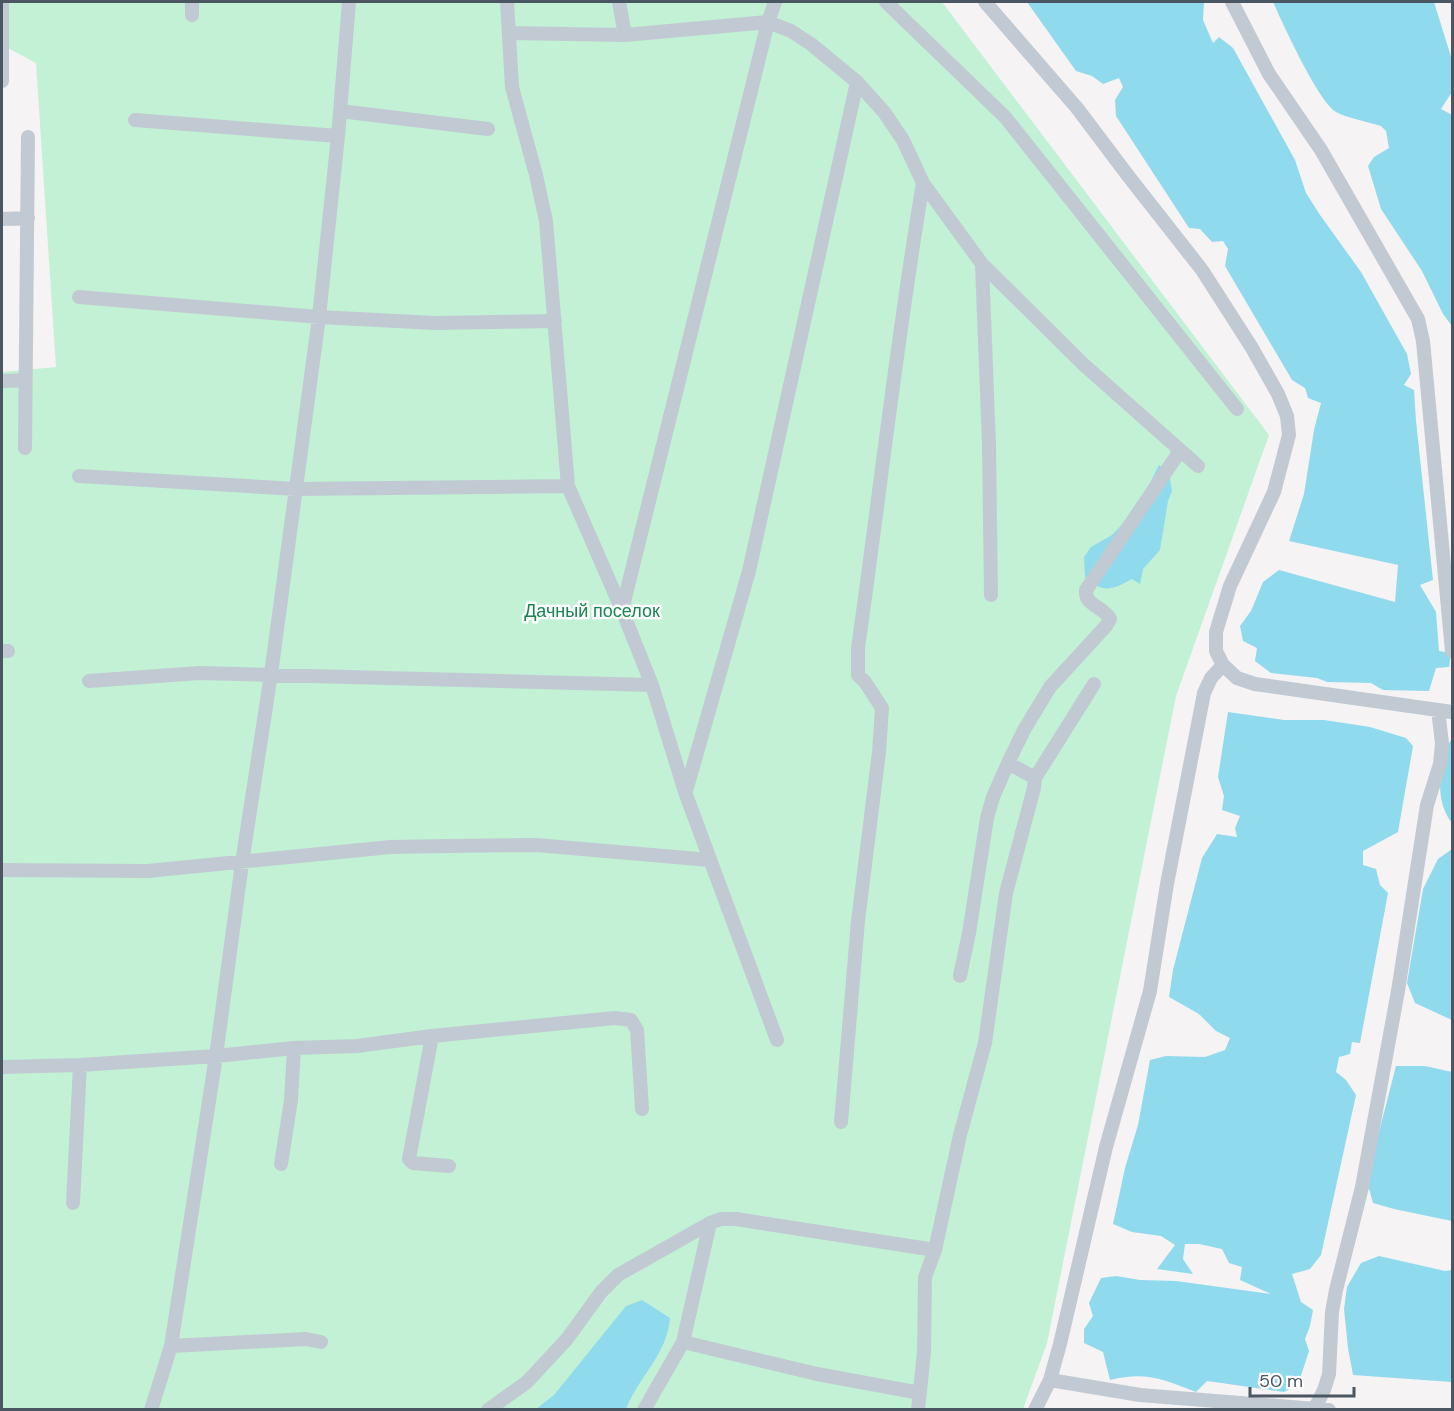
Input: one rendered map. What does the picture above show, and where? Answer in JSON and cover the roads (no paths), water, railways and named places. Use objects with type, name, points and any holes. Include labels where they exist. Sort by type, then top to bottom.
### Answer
[{"type":"street","points":[[2,2],[2,81]]},
{"type":"street","points":[[151,1410],[171,1346],[216,1056],[242,862],[271,674],[319,317],[349,2]]},
{"type":"street","points":[[507,2],[512,87],[546,221],[567,486],[622,610],[652,685],[685,792],[777,1040]]},
{"type":"street","points":[[619,2],[625,35]]},
{"type":"street","points":[[622,610],[768,22],[775,2]]},
{"type":"street","points":[[886,2],[1005,117],[1237,409]]},
{"type":"street","points":[[986,2],[1077,108],[1202,270],[1257,357],[1278,394],[1287,416],[1289,435],[1274,492],[1230,586],[1216,632],[1216,651],[1223,665],[1236,678],[1255,684],[1445,711],[1440,764],[1427,805],[1398,991],[1362,1186],[1336,1290],[1332,1312],[1329,1374],[1319,1409],[1140,1395],[1050,1380]]},
{"type":"street","points":[[1232,2],[1269,74],[1321,150],[1418,319],[1423,341],[1452,651]]},
{"type":"street","points":[[509,33],[625,35],[768,22],[791,31],[812,44],[857,82],[884,112],[903,140],[924,183],[982,264],[1083,364],[1198,466]]},
{"type":"street","points":[[685,792],[749,571],[857,82]]},
{"type":"street","points":[[340,111],[488,129]]},
{"type":"street","points":[[135,120],[338,136]]},
{"type":"street","points":[[25,448],[28,137]]},
{"type":"street","points":[[841,1122],[858,921],[879,752],[882,708],[858,675],[858,648],[904,297],[924,183]]},
{"type":"street","points":[[2,219],[28,218]]},
{"type":"street","points":[[982,264],[989,445],[991,595]]},
{"type":"street","points":[[79,297],[319,317],[435,323],[555,321]]},
{"type":"street","points":[[2,381],[25,380]]},
{"type":"street","points":[[960,976],[987,818],[993,797],[1024,730],[1050,687],[1110,619],[1108,612],[1088,601],[1085,596],[1086,590],[1180,451]]},
{"type":"street","points":[[79,476],[296,489],[567,486]]},
{"type":"street","points":[[1035,1410],[1050,1380],[1109,1136],[1150,991],[1167,884],[1204,693],[1211,678],[1223,665]]},
{"type":"street","points":[[89,681],[199,673],[652,685]]},
{"type":"street","points":[[918,1410],[924,1352],[925,1277],[934,1250],[960,1135],[985,1042],[1006,893],[1035,778],[1094,684]]},
{"type":"street","points":[[1008,763],[1035,778]]},
{"type":"street","points":[[2,870],[148,871],[391,847],[525,845],[710,860]]},
{"type":"street","points":[[2,1067],[80,1065],[294,1048],[357,1046],[432,1036],[615,1018],[632,1020],[637,1030],[642,1109]]},
{"type":"street","points":[[432,1036],[409,1159],[413,1163],[449,1166]]},
{"type":"street","points":[[281,1164],[291,1100],[294,1048]]},
{"type":"street","points":[[73,1203],[80,1065]]},
{"type":"street","points":[[488,1410],[527,1382],[567,1339],[600,1292],[618,1275],[721,1219],[748,1220],[934,1250]]},
{"type":"street","points":[[644,1410],[683,1342],[710,1223]]},
{"type":"street","points":[[171,1346],[306,1339],[321,1342]]},
{"type":"street","points":[[683,1342],[817,1374],[920,1393]]},
{"type":"water","points":[[1027,2],[1204,2],[1203,20],[1213,43],[1219,37],[1233,48],[1295,160],[1306,193],[1361,272],[1407,354],[1411,374],[1404,385],[1414,390],[1433,580],[1420,585],[1436,612],[1439,651],[1451,653],[1449,667],[1436,668],[1429,691],[1383,690],[1371,683],[1327,682],[1317,678],[1271,673],[1255,661],[1257,648],[1243,641],[1240,626],[1251,611],[1263,582],[1279,570],[1395,602],[1398,565],[1289,541],[1304,494],[1314,430],[1321,403],[1308,398],[1305,388],[1292,380],[1225,266],[1228,249],[1223,241],[1212,242],[1200,229],[1189,228],[1116,116],[1115,100],[1123,87],[1119,78],[1103,84],[1092,76],[1076,71]]},
{"type":"water","points":[[1273,2],[1434,2],[1452,60],[1452,92],[1441,109],[1452,115],[1452,326],[1443,314],[1422,271],[1381,209],[1368,166],[1374,157],[1389,148],[1386,131],[1381,126],[1336,112],[1329,105],[1302,61]]},
{"type":"water","points":[[1159,465],[1169,473],[1172,491],[1168,501],[1160,550],[1143,569],[1140,584],[1132,579],[1113,588],[1097,586],[1085,577],[1084,557],[1091,547],[1112,535],[1137,509]]},
{"type":"water","points":[[1228,712],[1284,720],[1324,720],[1370,727],[1406,738],[1413,746],[1398,832],[1363,851],[1363,865],[1376,869],[1380,885],[1388,893],[1360,1043],[1352,1042],[1350,1054],[1339,1057],[1336,1072],[1346,1080],[1356,1095],[1321,1255],[1310,1269],[1292,1274],[1301,1302],[1313,1310],[1305,1339],[1309,1351],[1298,1385],[1284,1392],[1207,1381],[1196,1392],[1174,1383],[1144,1376],[1110,1380],[1103,1352],[1084,1343],[1084,1329],[1093,1316],[1089,1303],[1101,1278],[1116,1276],[1140,1280],[1176,1281],[1271,1294],[1240,1280],[1242,1267],[1229,1263],[1222,1249],[1199,1244],[1185,1244],[1183,1259],[1193,1274],[1157,1269],[1175,1245],[1161,1236],[1132,1232],[1113,1224],[1125,1168],[1138,1125],[1150,1060],[1166,1056],[1205,1057],[1225,1050],[1230,1038],[1216,1031],[1199,1014],[1169,997],[1173,970],[1202,858],[1217,834],[1237,837],[1235,828],[1240,816],[1222,810],[1224,796],[1218,777]]},
{"type":"water","points":[[1452,738],[1452,823],[1442,804],[1440,780],[1444,757]]},
{"type":"water","points":[[1452,849],[1452,1020],[1415,1003],[1407,983],[1423,889],[1438,859]]},
{"type":"water","points":[[1396,1066],[1425,1066],[1452,1072],[1452,1221],[1373,1203],[1368,1185],[1372,1159]]},
{"type":"water","points":[[1379,1256],[1445,1271],[1452,1270],[1452,1382],[1353,1375],[1344,1309],[1347,1287],[1361,1263]]},
{"type":"water","points":[[642,1300],[670,1318],[664,1343],[626,1409],[536,1409],[554,1395],[626,1306]]},
{"type":"park label","name":"Дачный поселок","points":[[592,611]]}]
